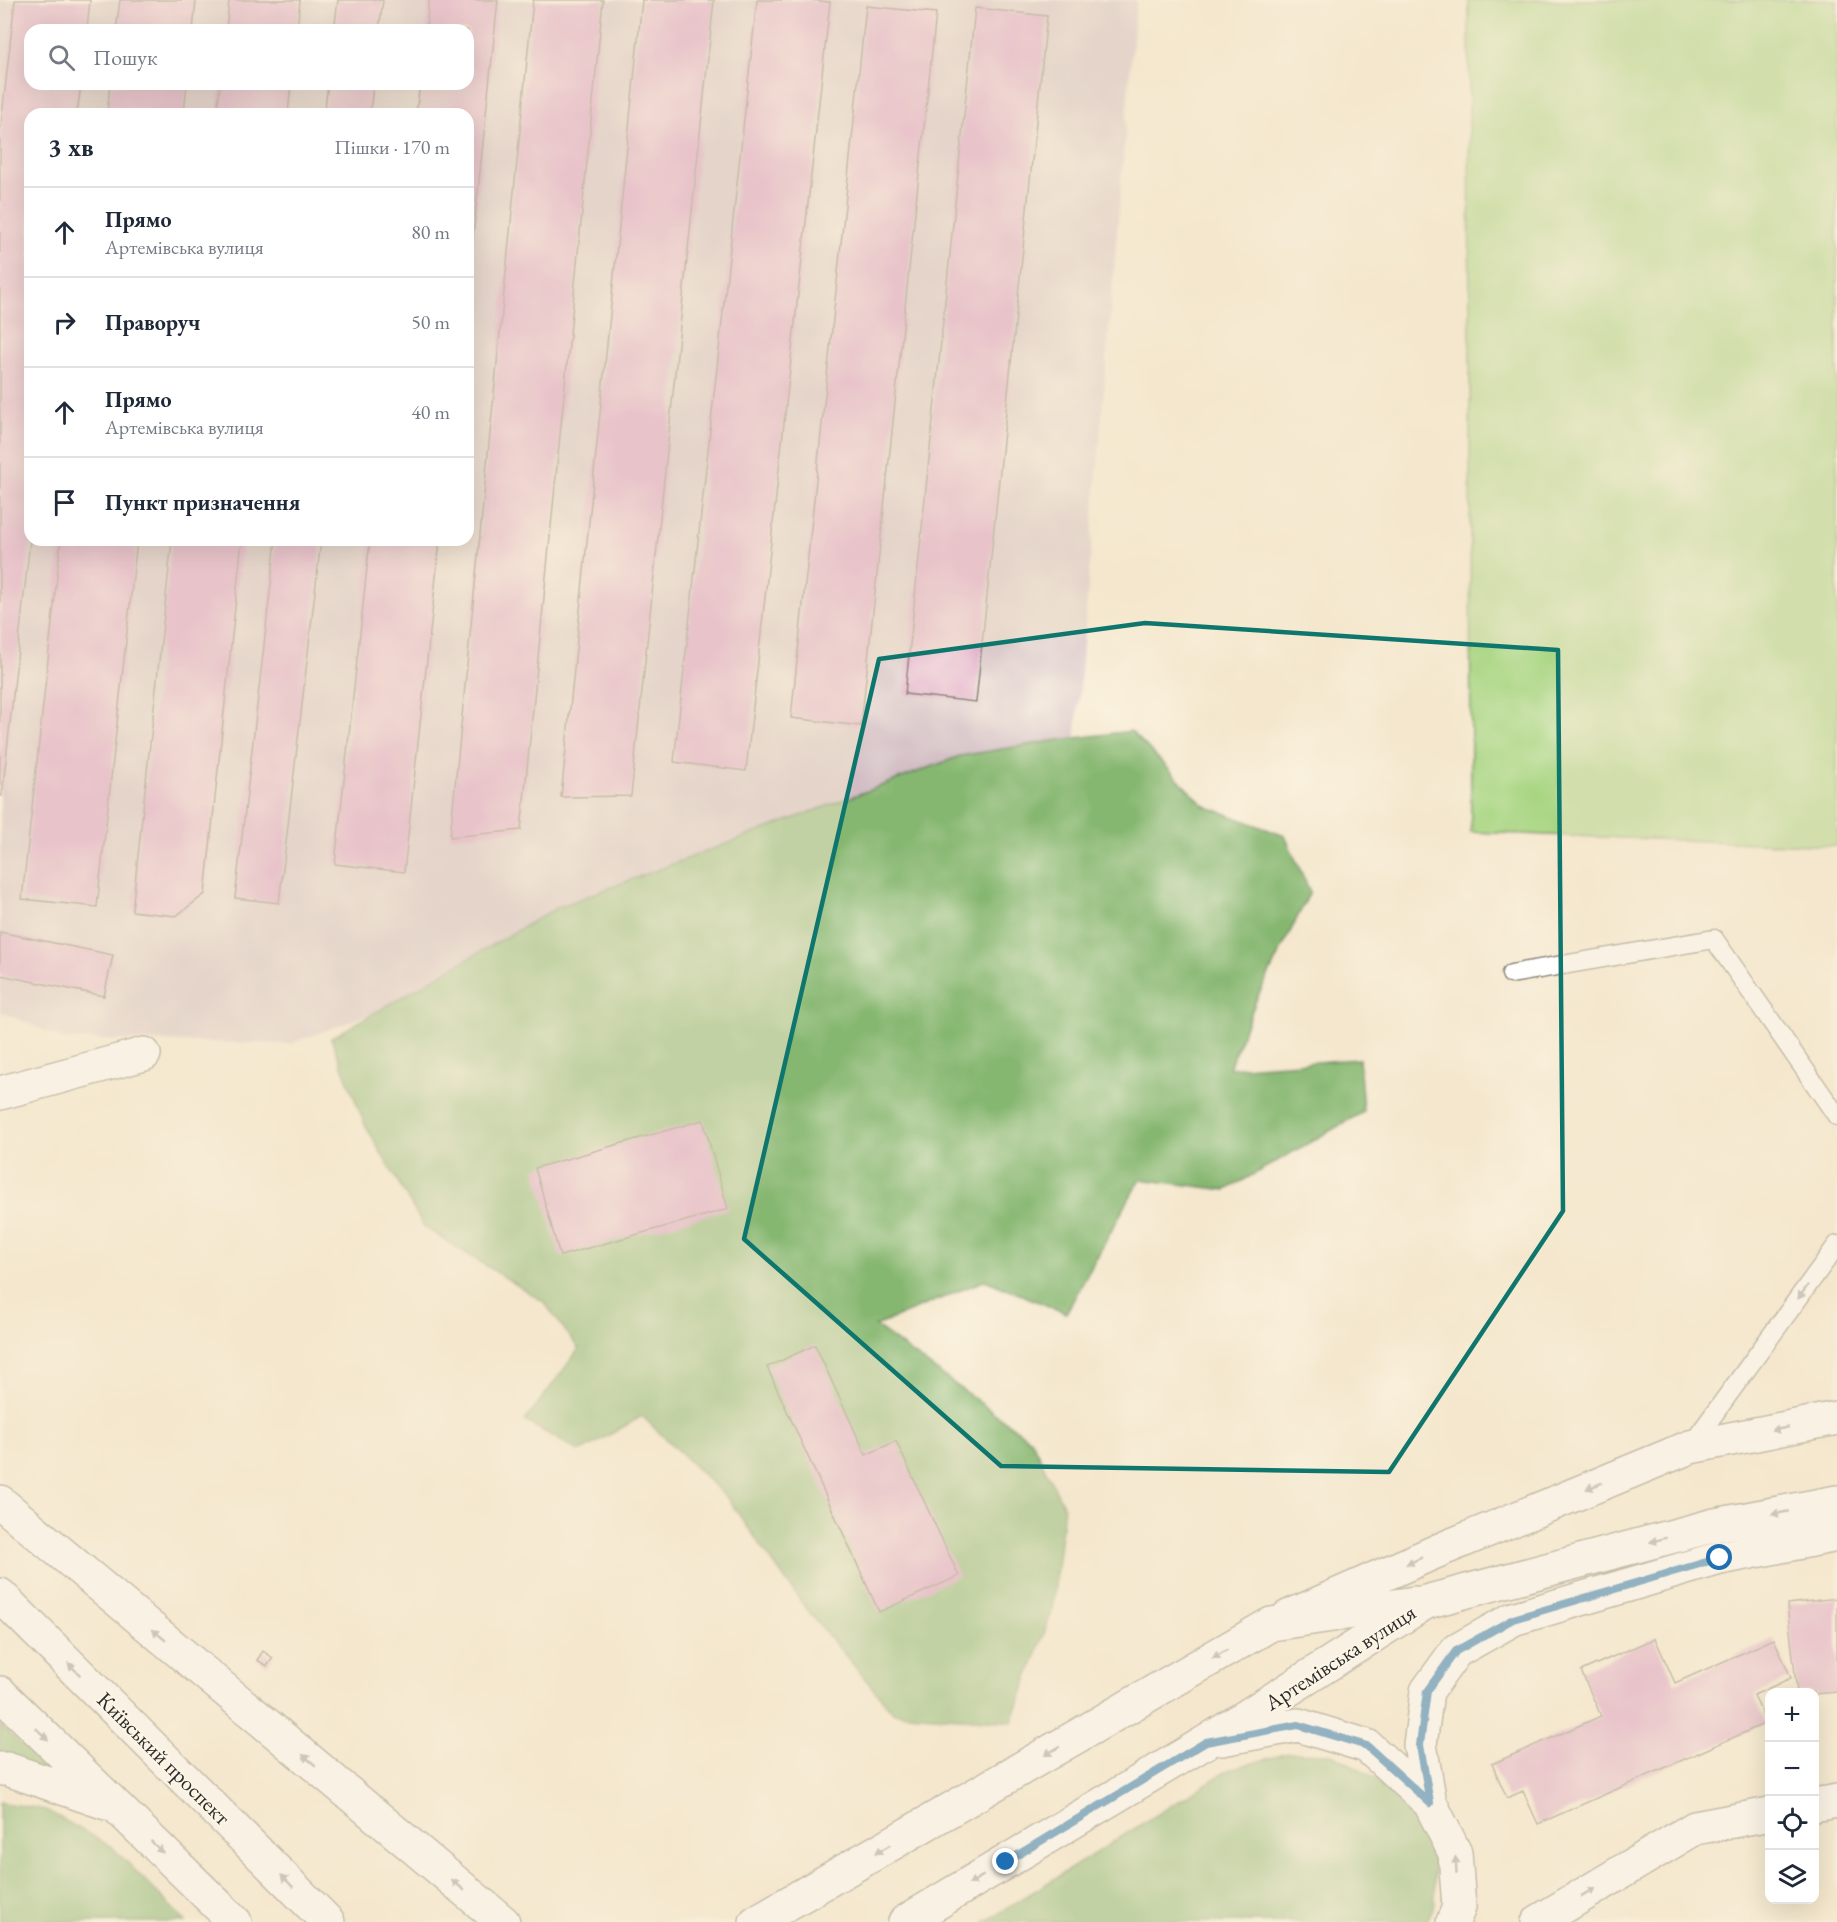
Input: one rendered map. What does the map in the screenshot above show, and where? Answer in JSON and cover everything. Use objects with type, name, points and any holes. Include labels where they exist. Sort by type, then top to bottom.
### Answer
[{"type":"main road","points":[[0,1093],[144,1054]]},
{"type":"main road","points":[[756,1922],[1271,1624],[1435,1552],[1690,1447],[1837,1418]]},
{"type":"main road","points":[[0,1502],[503,1922]]},
{"type":"main road","name":"Артемівська вулиця","points":[[905,1922],[1206,1742],[1426,1602],[1715,1525],[1837,1502]]},
{"type":"main road","points":[[1453,1922],[1459,1907],[1455,1853],[1430,1803],[1420,1745],[1427,1691],[1456,1651],[1513,1619],[1720,1558],[1837,1535]]},
{"type":"main road","name":"Київський проспект","points":[[0,1595],[328,1922]]},
{"type":"main road","points":[[1271,1624],[1426,1602]]},
{"type":"main road","points":[[0,1693],[235,1922]]},
{"type":"main road","points":[[1206,1742],[1298,1725],[1367,1746],[1430,1803]]},
{"type":"main road","points":[[0,1769],[7,1769],[115,1806]]},
{"type":"main road","points":[[1819,1804],[1837,1801]]},
{"type":"main road","points":[[1538,1922],[1695,1828],[1765,1815]]},
{"type":"lane","points":[[1511,974],[1714,939],[1837,1116]]},
{"type":"lane","points":[[1690,1447],[1837,1245]]},
{"type":"highlighted area","points":[[1145,623],[1558,650],[1563,1211],[1389,1472],[1001,1466],[744,1239],[879,659]]},
{"type":"shaded area","points":[[0,0],[1136,0],[1070,805],[947,799],[289,1044],[64,1039],[0,1011]]},
{"type":"green space","points":[[1469,0],[1837,0],[1837,846],[1471,832]]},
{"type":"green space","points":[[1131,731],[1205,806],[1285,836],[1310,892],[1257,998],[1229,1068],[1359,1059],[1363,1112],[1226,1190],[1140,1179],[1066,1313],[985,1280],[875,1326],[1031,1440],[1064,1507],[1052,1611],[1012,1722],[894,1713],[807,1610],[727,1498],[642,1416],[580,1452],[525,1421],[579,1349],[544,1302],[424,1227],[365,1125],[331,1038],[556,908],[960,756]]},
{"type":"green space","points":[[0,1724],[48,1771],[0,1759]]},
{"type":"green space","points":[[1288,1753],[1332,1754],[1375,1777],[1410,1809],[1434,1853],[1435,1905],[1426,1922],[985,1922],[1230,1769]]},
{"type":"green space","points":[[0,1802],[46,1810],[112,1847],[186,1922],[0,1922]]},
{"type":"building","points":[[15,0],[90,0],[88,24],[24,24],[24,90],[80,90],[78,108],[24,108],[24,546],[29,546],[2,796],[0,796],[0,134]]},
{"type":"building","points":[[120,0],[196,0],[194,24],[117,24]]},
{"type":"building","points":[[229,0],[300,0],[298,24],[227,24]]},
{"type":"building","points":[[338,0],[383,0],[380,24],[335,24]]},
{"type":"building","points":[[429,0],[498,0],[474,228],[474,108],[417,108],[419,90],[474,90],[474,24],[427,24]]},
{"type":"building","points":[[533,0],[603,0],[521,830],[450,837]]},
{"type":"building","points":[[642,0],[714,0],[631,796],[561,797]]},
{"type":"building","points":[[757,0],[830,2],[746,771],[674,762]]},
{"type":"building","points":[[866,6],[936,13],[861,726],[791,718]]},
{"type":"building","points":[[975,8],[1047,16],[976,702],[905,694]]},
{"type":"building","points":[[109,90],[186,90],[185,108],[108,108]]},
{"type":"building","points":[[219,90],[290,90],[289,108],[218,108]]},
{"type":"building","points":[[327,90],[372,90],[371,108],[325,108]]},
{"type":"building","points":[[60,546],[136,546],[97,907],[22,899]]},
{"type":"building","points":[[171,546],[241,546],[205,894],[176,916],[132,911]]},
{"type":"building","points":[[275,546],[320,546],[279,903],[235,898]]},
{"type":"building","points":[[369,546],[439,546],[404,872],[335,864]]},
{"type":"building","points":[[0,932],[113,955],[104,996],[0,975]]},
{"type":"building","points":[[703,1120],[728,1209],[560,1256],[535,1168]]},
{"type":"building","points":[[815,1345],[866,1455],[896,1441],[959,1576],[879,1612],[767,1367]]},
{"type":"building","points":[[1837,1598],[1837,1692],[1819,1694],[1819,1688],[1797,1688],[1787,1604]]},
{"type":"building","points":[[1655,1638],[1675,1683],[1774,1639],[1791,1678],[1754,1695],[1765,1723],[1538,1824],[1523,1791],[1507,1798],[1492,1764],[1601,1716],[1581,1671]]},
{"type":"building","points":[[263,1651],[273,1658],[267,1666],[257,1660]]},
{"type":"route","points":[[1006,1862],[1206,1742],[1298,1725],[1367,1746],[1430,1803],[1420,1745],[1427,1691],[1456,1651],[1513,1619],[1720,1558]]}]
